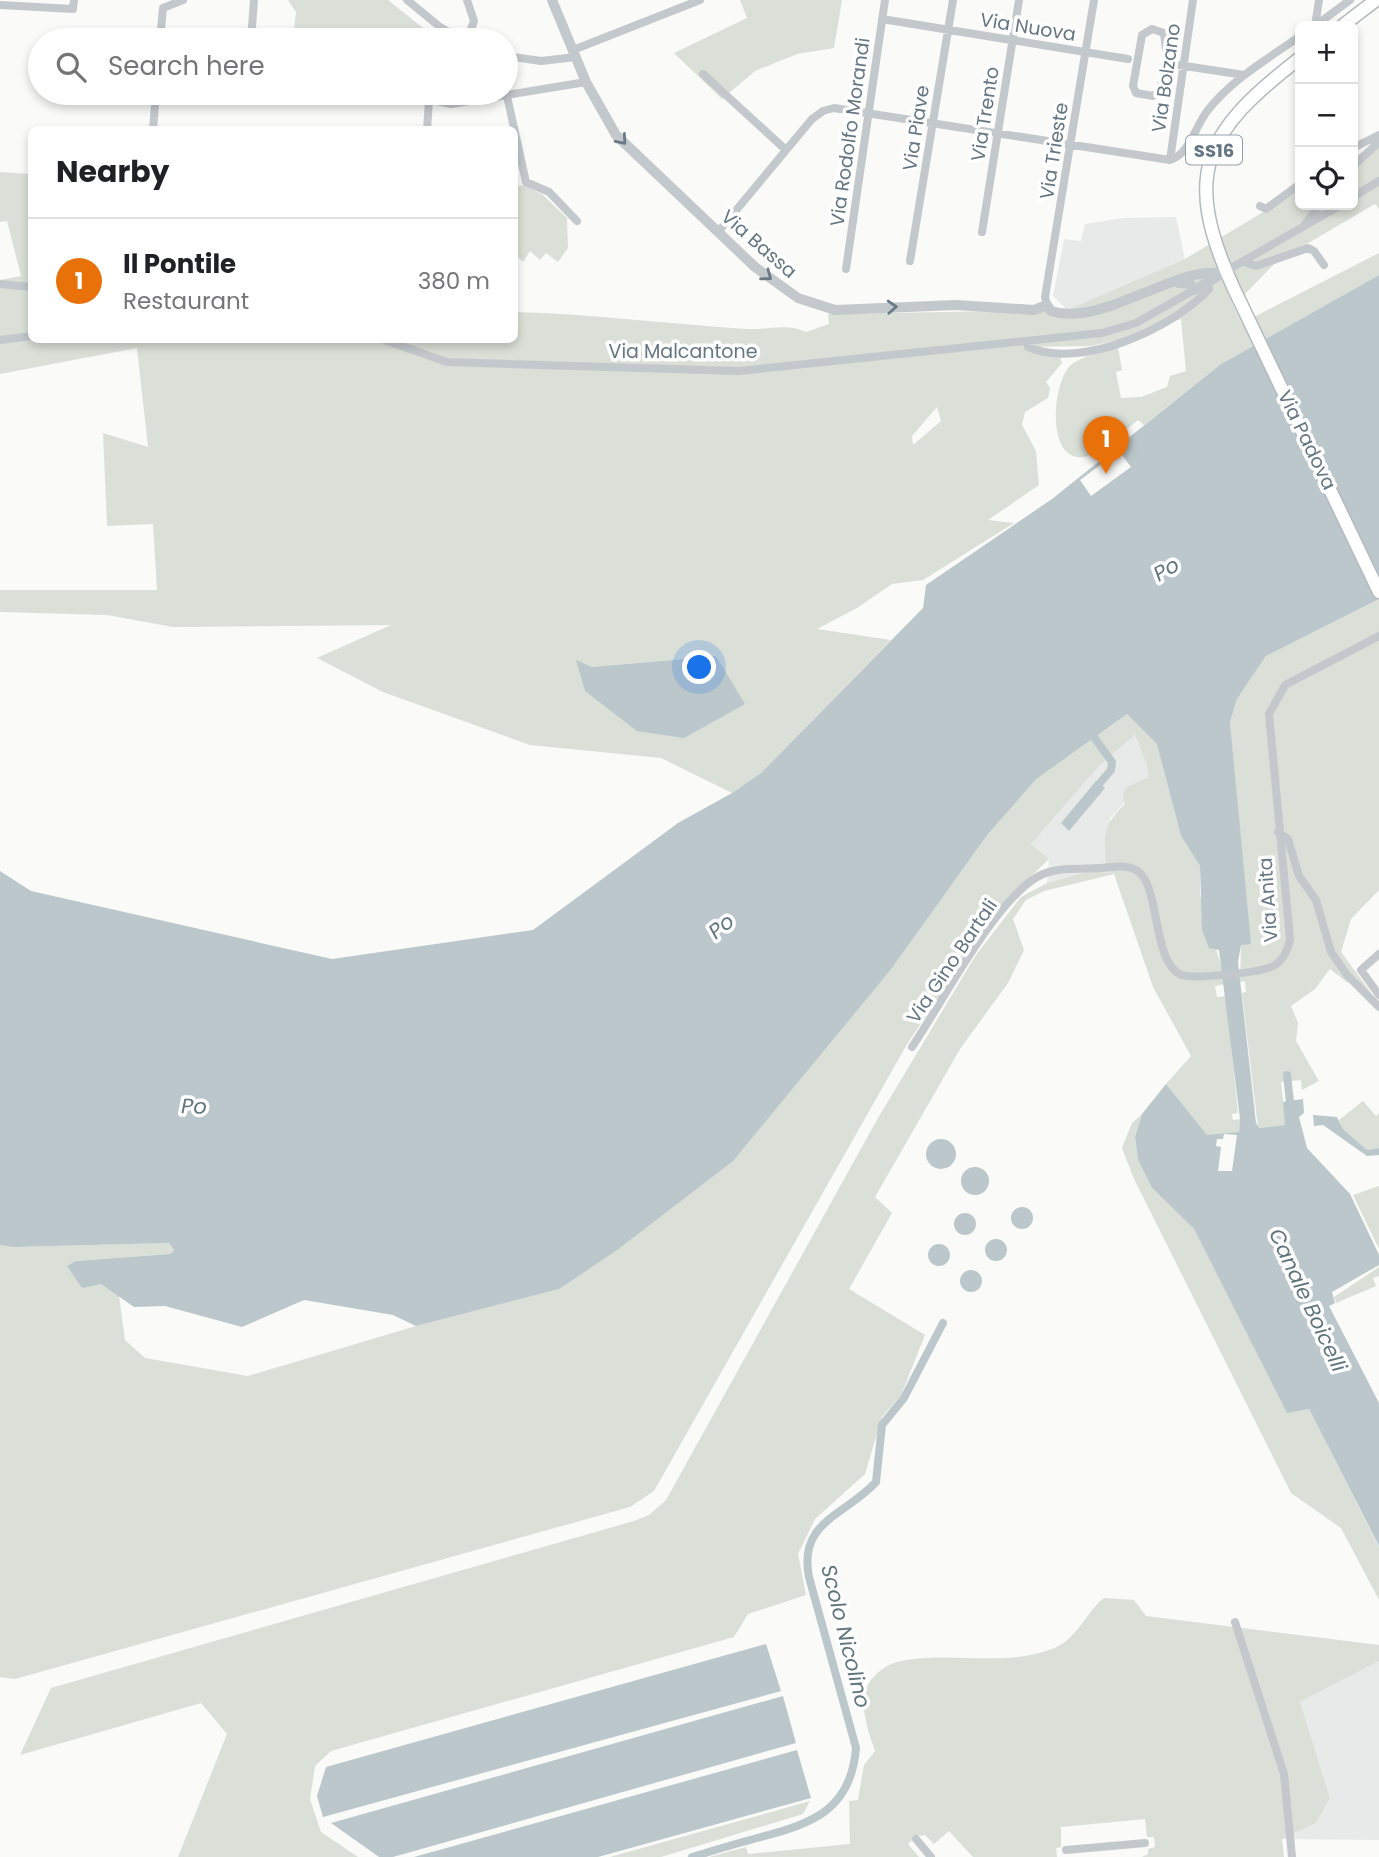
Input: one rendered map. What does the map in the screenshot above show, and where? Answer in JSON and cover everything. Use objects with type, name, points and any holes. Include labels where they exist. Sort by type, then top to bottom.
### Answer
[{"type":"main road","points":[[1349,21],[1376,0]]},
{"type":"main road","name":"SS16","points":[[1222,272],[1207,213],[1206,188],[1212,157],[1234,116],[1295,62]]},
{"type":"main road","name":"Via Padova","points":[[1222,272],[1234,289],[1379,592]]},
{"type":"street","points":[[0,5],[73,9],[74,0]]},
{"type":"street","points":[[161,28],[163,8],[183,0]]},
{"type":"street","points":[[252,28],[254,0]]},
{"type":"street","points":[[407,0],[442,28]]},
{"type":"street","points":[[467,0],[474,21],[471,28]]},
{"type":"street","name":"Via Bassa","points":[[552,0],[586,82],[616,135],[770,279],[802,301],[824,309],[956,305],[1034,310],[1047,305],[1055,312],[1080,313],[1177,283],[1204,279]]},
{"type":"street","points":[[518,58],[541,61],[574,54],[700,0]]},
{"type":"street","name":"Via Rodolfo Morandi","points":[[846,269],[885,0]]},
{"type":"street","name":"Via Piave","points":[[910,261],[953,0]]},
{"type":"street","name":"Via Trento","points":[[982,232],[1019,0]]},
{"type":"street","name":"Via Trieste","points":[[1047,305],[1045,297],[1094,0]]},
{"type":"street","name":"Via Bolzano","points":[[1170,160],[1193,0]]},
{"type":"street","points":[[1316,21],[1319,0]]},
{"type":"street","points":[[1322,21],[1350,0]]},
{"type":"street","name":"Via Nuova","points":[[882,19],[1128,59]]},
{"type":"street","points":[[1148,30],[1155,30],[1166,36],[1169,61],[1159,94],[1146,96],[1134,89],[1137,55],[1142,35],[1148,30]]},
{"type":"street","points":[[718,232],[812,118],[823,111],[834,108],[1170,160],[1182,155],[1209,108],[1244,75],[1295,39]]},
{"type":"street","points":[[1135,67],[1128,59],[1137,55]]},
{"type":"street","points":[[1169,61],[1184,66],[1244,75]]},
{"type":"street","points":[[703,74],[786,150]]},
{"type":"street","points":[[518,94],[586,82]]},
{"type":"street","points":[[153,126],[155,105]]},
{"type":"street","points":[[427,126],[429,105]]},
{"type":"street","points":[[510,105],[514,126]]},
{"type":"street","points":[[1355,147],[1379,135]]},
{"type":"street","points":[[1358,161],[1379,142]]},
{"type":"street","points":[[518,144],[526,182],[549,192],[577,221]]},
{"type":"street","points":[[1358,194],[1379,181]]},
{"type":"street","points":[[1260,206],[1266,209],[1295,188]]},
{"type":"street","points":[[1301,229],[1316,210]]},
{"type":"street","points":[[1204,279],[1244,261],[1333,210]]},
{"type":"street","points":[[1244,261],[1256,266],[1308,248],[1314,251],[1324,265]]},
{"type":"street","name":"Via Malcantone","points":[[393,343],[447,362],[739,371],[1027,342],[1116,330],[1194,290],[1204,279],[1209,289],[1161,324],[1123,342],[1068,353],[1033,349],[1028,347],[1027,342]]},
{"type":"street","points":[[1177,283],[1190,284],[1194,290]]},
{"type":"street","points":[[0,284],[28,287]]},
{"type":"street","points":[[0,340],[28,336]]},
{"type":"street","name":"Via Anita","points":[[1054,871],[1132,867],[1147,884],[1170,969],[1185,976],[1246,971],[1276,965],[1289,946],[1268,725],[1275,698],[1292,680],[1379,636]]},
{"type":"street","points":[[1278,832],[1287,839],[1299,876],[1317,900],[1331,952],[1346,975],[1378,1004]]},
{"type":"street","name":"Via Gino Bartali","points":[[912,1047],[998,916],[1033,880],[1054,871]]},
{"type":"street","points":[[1379,954],[1361,970],[1379,995]]},
{"type":"street","points":[[1235,1622],[1284,1774],[1292,1857]]},
{"type":"street","points":[[916,1839],[931,1857]]},
{"type":"street","points":[[1066,1850],[1145,1843]]},
{"type":"street","points":[[1108,1846],[1109,1857]]},
{"type":"shaded area","points":[[288,0],[388,0],[423,28],[294,28],[296,12]]},
{"type":"shaded area","points":[[740,0],[842,0],[834,48],[797,54],[755,71],[722,99],[674,53],[747,18]]},
{"type":"shaded area","points":[[1379,142],[1379,209],[1375,204],[1276,262],[1244,295],[1231,301],[1242,323],[1379,253],[1379,275],[1221,364],[1144,425],[1138,420],[1096,452],[1084,457],[1071,455],[1063,447],[1058,433],[1056,418],[1060,385],[1065,372],[1072,364],[1118,347],[1122,370],[1116,372],[1121,398],[1141,397],[1167,387],[1170,376],[1186,371],[1181,319],[1122,339],[1091,346],[1025,347],[1060,357],[1062,363],[1046,382],[1050,388],[1048,398],[1025,412],[1022,425],[1036,451],[1039,485],[988,520],[1014,523],[923,580],[892,584],[857,608],[817,629],[891,640],[761,773],[732,793],[661,758],[530,745],[383,692],[317,658],[391,625],[173,627],[107,615],[0,612],[0,590],[157,590],[153,524],[107,526],[103,433],[148,447],[137,348],[0,374],[0,280],[21,276],[7,221],[0,222],[0,172],[28,174],[28,343],[518,343],[518,312],[747,329],[784,327],[806,332],[829,324],[828,314],[1067,310],[1185,259],[1295,193],[1295,210],[1358,210],[1358,155]],"holes":[[[937,407],[941,421],[913,445],[912,436]],[[715,656],[585,691],[577,661],[592,667]]]},
{"type":"shaded area","points":[[524,185],[543,195],[567,218],[568,248],[558,262],[546,253],[540,260],[530,251],[523,262],[518,257],[518,186]]},
{"type":"shaded area","points":[[1176,217],[1185,259],[1067,310],[1053,296],[1064,239],[1081,241],[1085,224],[1124,218]]},
{"type":"shaded area","points":[[1379,599],[1379,890],[1351,919],[1341,952],[1372,994],[1354,978],[1348,983],[1330,969],[1315,989],[1291,1006],[1298,1023],[1296,1041],[1319,1081],[1302,1090],[1301,1080],[1281,1082],[1286,1125],[1258,1128],[1242,993],[1246,992],[1245,981],[1240,982],[1241,945],[1250,943],[1230,722],[1237,699],[1266,656]]},
{"type":"shaded area","points":[[1127,714],[1157,743],[1181,836],[1200,866],[1200,895],[1225,984],[1215,986],[1217,997],[1226,996],[1238,1113],[1232,1114],[1233,1120],[1240,1119],[1239,1132],[1207,1136],[1166,1084],[1191,1056],[1153,987],[1114,874],[1044,891],[1026,900],[1013,919],[1024,950],[1008,983],[960,1049],[875,1197],[892,1213],[849,1289],[925,1335],[901,1395],[882,1417],[865,1474],[815,1519],[798,1554],[806,1595],[748,1614],[734,1637],[331,1751],[315,1766],[310,1799],[321,1832],[358,1857],[178,1857],[227,1734],[201,1703],[20,1755],[51,1688],[634,1521],[649,1515],[666,1500],[878,1118],[976,955],[1021,897],[1047,883],[1089,871],[1112,873],[1106,868],[1105,840],[1108,826],[1125,804],[1123,795],[1126,787],[1148,778],[1147,765],[1135,735],[1100,765],[1031,844],[1049,859],[995,911],[906,1046],[654,1491],[630,1507],[15,1679],[0,1677],[0,1245],[13,1247],[169,1243],[174,1250],[170,1254],[76,1261],[119,1296],[125,1340],[145,1358],[248,1376],[416,1326],[559,1289],[852,1015],[892,968],[988,834],[1036,778]]},
{"type":"shaded area","points":[[1135,735],[1147,765],[1148,779],[1110,818],[1114,874],[1088,871],[1047,883],[1049,859],[1031,844],[1100,765]]},
{"type":"shaded area","points":[[1363,1101],[1376,1116],[1379,1113],[1379,1148],[1367,1150],[1343,1129],[1339,1120]]},
{"type":"shaded area","points":[[1142,1114],[1135,1137],[1138,1160],[1152,1188],[1194,1229],[1287,1412],[1309,1409],[1379,1547],[1379,1600],[1341,1528],[1291,1493],[1134,1179],[1122,1148],[1132,1123]]},
{"type":"shaded area","points":[[1379,1186],[1379,1249],[1353,1195]]},
{"type":"shaded area","points":[[1379,1267],[1379,1276],[1373,1278],[1376,1286],[1336,1303],[1334,1297]]},
{"type":"shaded area","points":[[1104,1598],[1134,1600],[1146,1616],[1379,1645],[1379,1661],[1300,1702],[1330,1798],[1316,1823],[1282,1839],[1284,1857],[1142,1857],[1148,1854],[1148,1849],[1155,1847],[1154,1837],[1147,1837],[1145,1819],[1061,1827],[1061,1847],[1056,1848],[1057,1857],[973,1857],[949,1831],[934,1844],[925,1835],[917,1836],[908,1844],[919,1857],[709,1857],[746,1847],[748,1854],[850,1844],[849,1801],[858,1800],[864,1765],[875,1751],[867,1725],[865,1693],[870,1681],[880,1671],[897,1662],[916,1659],[1014,1657],[1052,1649],[1075,1633]]},
{"type":"shaded area","points":[[1379,1661],[1379,1840],[1282,1839],[1316,1823],[1330,1798],[1300,1702]]},
{"type":"shaded area","points":[[810,1801],[803,1814],[661,1857],[610,1857]]},
{"type":"water","points":[[1379,275],[1379,599],[1266,656],[1237,699],[1230,722],[1251,944],[1241,945],[1238,962],[1256,1123],[1259,1128],[1285,1125],[1283,1102],[1303,1099],[1304,1113],[1299,1117],[1307,1148],[1350,1194],[1379,1255],[1379,1265],[1332,1292],[1335,1303],[1329,1306],[1379,1403],[1379,1546],[1309,1409],[1287,1413],[1194,1229],[1152,1188],[1138,1160],[1135,1137],[1142,1114],[1166,1084],[1207,1135],[1239,1132],[1240,1119],[1219,950],[1209,948],[1202,930],[1200,866],[1181,836],[1157,744],[1127,714],[1036,779],[988,834],[892,968],[733,1161],[617,1250],[559,1289],[416,1326],[393,1315],[304,1300],[242,1327],[165,1306],[134,1307],[101,1284],[82,1288],[67,1266],[76,1261],[170,1254],[174,1250],[169,1243],[13,1247],[0,1245],[0,871],[31,891],[332,959],[533,930],[678,823],[732,793],[761,773],[923,608],[926,585],[1052,499],[1221,364]]},
{"type":"water","points":[[716,656],[745,704],[684,738],[637,731],[585,691],[576,660],[592,667]]},
{"type":"water","points":[[1096,781],[1105,788],[1069,831],[1061,823]]},
{"type":"water","points":[[1313,1115],[1337,1117],[1343,1129],[1367,1150],[1379,1148],[1379,1155],[1367,1156],[1323,1125],[1314,1126]]},
{"type":"water","points":[[941,1139],[952,1143],[956,1154],[952,1165],[941,1169],[930,1165],[926,1154],[930,1143]]},
{"type":"water","points":[[975,1167],[985,1171],[989,1181],[985,1191],[975,1195],[965,1191],[961,1181],[965,1171]]},
{"type":"water","points":[[1022,1207],[1030,1210],[1033,1218],[1030,1226],[1022,1229],[1014,1226],[1011,1218],[1014,1210]]},
{"type":"water","points":[[965,1213],[973,1216],[976,1224],[973,1232],[965,1235],[957,1232],[954,1224],[957,1216]]},
{"type":"water","points":[[996,1239],[1004,1242],[1007,1250],[1004,1258],[996,1261],[988,1258],[985,1250],[988,1242]]},
{"type":"water","points":[[939,1244],[947,1247],[950,1255],[947,1263],[939,1266],[931,1263],[928,1255],[931,1247]]},
{"type":"water","points":[[971,1270],[979,1273],[982,1281],[979,1289],[971,1292],[963,1289],[960,1281],[963,1273]]},
{"type":"water","points":[[766,1644],[781,1691],[323,1817],[317,1796],[326,1767]]},
{"type":"water","points":[[783,1696],[796,1743],[393,1857],[379,1857],[331,1823]]},
{"type":"water","points":[[797,1750],[811,1798],[598,1857],[414,1857]]},
{"type":"pier","points":[[1119,451],[1131,467],[1091,496],[1080,480]]},
{"type":"pier","points":[[1224,1134],[1237,1135],[1232,1171],[1218,1171],[1221,1147],[1216,1146],[1217,1139],[1223,1139]]},
{"type":"waterway","points":[[1088,729],[1112,762],[1111,770],[1099,784]]},
{"type":"waterway","points":[[1287,1075],[1291,1111]]},
{"type":"waterway","name":"Scolo Nicolino","points":[[692,1857],[780,1832],[813,1819],[826,1811],[846,1786],[853,1769],[856,1748],[809,1577],[807,1558],[810,1543],[827,1521],[876,1482],[882,1425],[904,1398],[943,1323]]},
{"type":"place","name":"Il Pontile","points":[[1106,474]]},
{"type":"water label","name":"Po","points":[[1166,569]]},
{"type":"water label","name":"Po","points":[[721,926]]},
{"type":"water label","name":"Po","points":[[194,1106]]},
{"type":"water label","name":"Canale Boicelli","points":[[1308,1300]]}]
